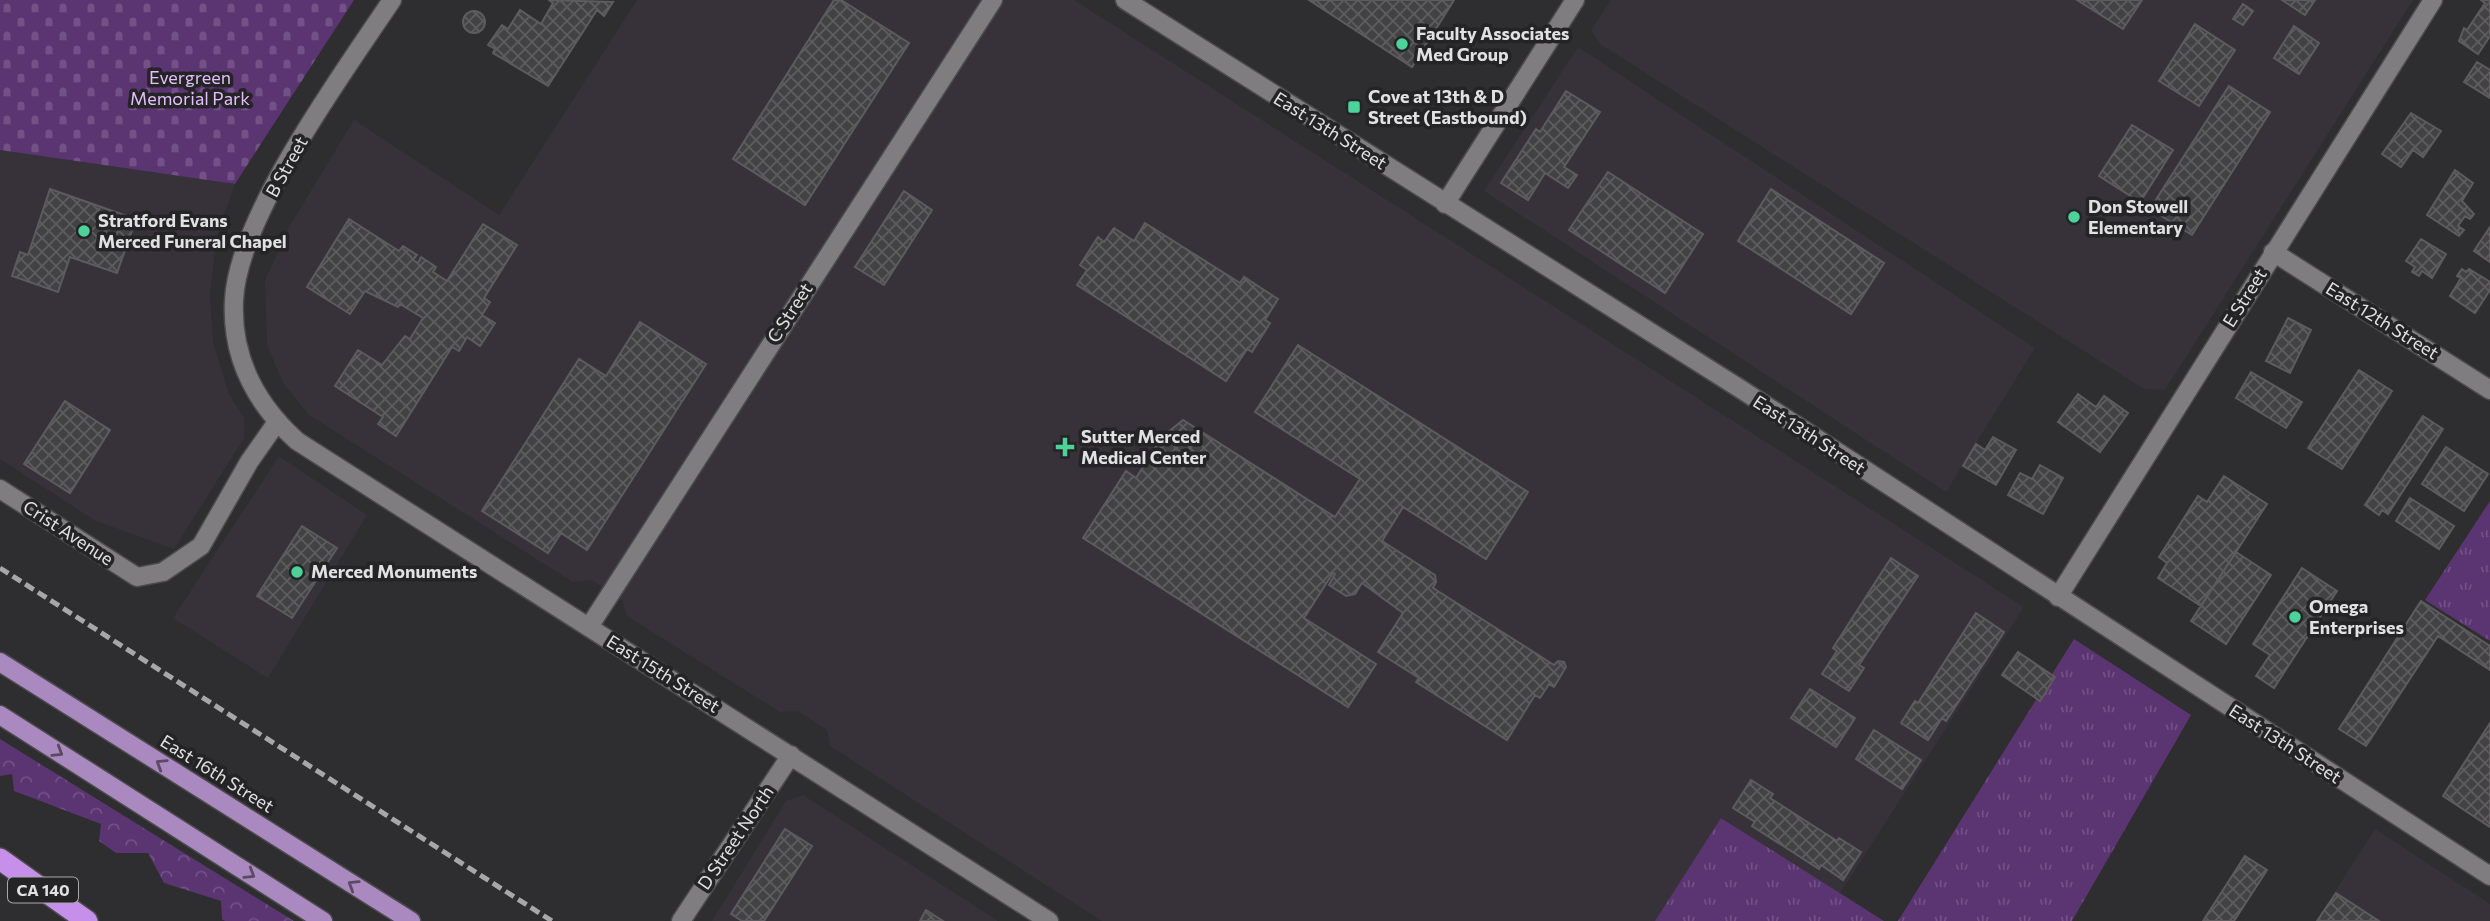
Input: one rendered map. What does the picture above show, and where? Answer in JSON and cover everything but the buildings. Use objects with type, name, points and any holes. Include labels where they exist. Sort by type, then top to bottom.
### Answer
[{"type":"highway","name":"CA 140","points":[[0,859],[87,921]]},
{"type":"main road","name":"East 16th Street","points":[[0,662],[411,921]]},
{"type":"main road","points":[[0,715],[323,921]]},
{"type":"street","name":"B Street","points":[[278,423],[252,387],[243,366],[235,333],[237,278],[249,240],[295,149],[392,0]]},
{"type":"street","name":"C Street","points":[[589,627],[993,0]]},
{"type":"street","name":"East 13th Street","points":[[1125,0],[1739,388],[2490,876]]},
{"type":"street","points":[[1445,204],[1575,0]]},
{"type":"street","name":"E Street","points":[[2058,597],[2433,0]]},
{"type":"street","name":"East 12th Street","points":[[2273,252],[2490,390]]},
{"type":"street","name":"Crist Avenue","points":[[0,489],[137,576],[163,572],[201,547],[249,462],[278,423]]},
{"type":"street","name":"East 15th Street","points":[[278,423],[297,441],[1049,921]]},
{"type":"street","name":"D Street North","points":[[681,921],[791,755]]},
{"type":"shaded area","name":"Sutter Merced Medical Center","points":[[637,0],[1074,0],[2024,607],[1839,895],[1722,818],[1655,921],[1102,921],[830,746],[827,730],[797,711],[780,712],[627,616],[623,601],[592,580],[573,582],[309,415],[283,383],[267,345],[265,281],[289,227],[354,120],[499,215]]},
{"type":"shaded area","name":"Don Stowell Elementary","points":[[1611,0],[2413,0],[2165,390],[2144,389],[1600,44],[1591,30]]},
{"type":"shaded area","points":[[1578,47],[2035,348],[1946,492],[1484,191]]},
{"type":"shaded area","points":[[0,150],[235,184],[217,235],[210,293],[213,342],[229,394],[244,418],[244,438],[174,549],[96,521],[0,459]]},
{"type":"shaded area","points":[[279,456],[367,515],[268,678],[173,618]]},
{"type":"shaded area","points":[[803,795],[998,921],[712,921],[786,801]]},
{"type":"shaded area","points":[[2375,829],[2490,904],[2490,921],[2316,921]]},
{"type":"green space","name":"Evergreen Memorial Park","points":[[0,0],[354,0],[235,184],[0,150]]},
{"type":"green space","points":[[2490,501],[2490,641],[2425,600]]},
{"type":"green space","points":[[2074,639],[2191,715],[2072,921],[1898,921]]},
{"type":"green space","points":[[0,739],[294,921],[225,921],[222,919],[221,901],[164,883],[148,853],[116,853],[99,841],[101,824],[14,791],[12,774],[0,776]]},
{"type":"green space","points":[[1721,818],[1884,921],[1655,921]]},
{"type":"railway","points":[[0,568],[552,921]]},
{"type":"place","name":"Faculty Associates Med Group","points":[[1402,44]]},
{"type":"place","name":"Cove at 13th & D Street (Eastbound)","points":[[1354,107]]},
{"type":"place","name":"Don Stowell Elementary","points":[[2074,217]]},
{"type":"place","name":"Stratford Evans Merced Funeral Chapel","points":[[84,231]]},
{"type":"place","name":"Sutter Merced Medical Center","points":[[1065,447]]},
{"type":"place","name":"Merced Monuments","points":[[297,572]]},
{"type":"place","name":"Omega Enterprises","points":[[2295,617]]}]
